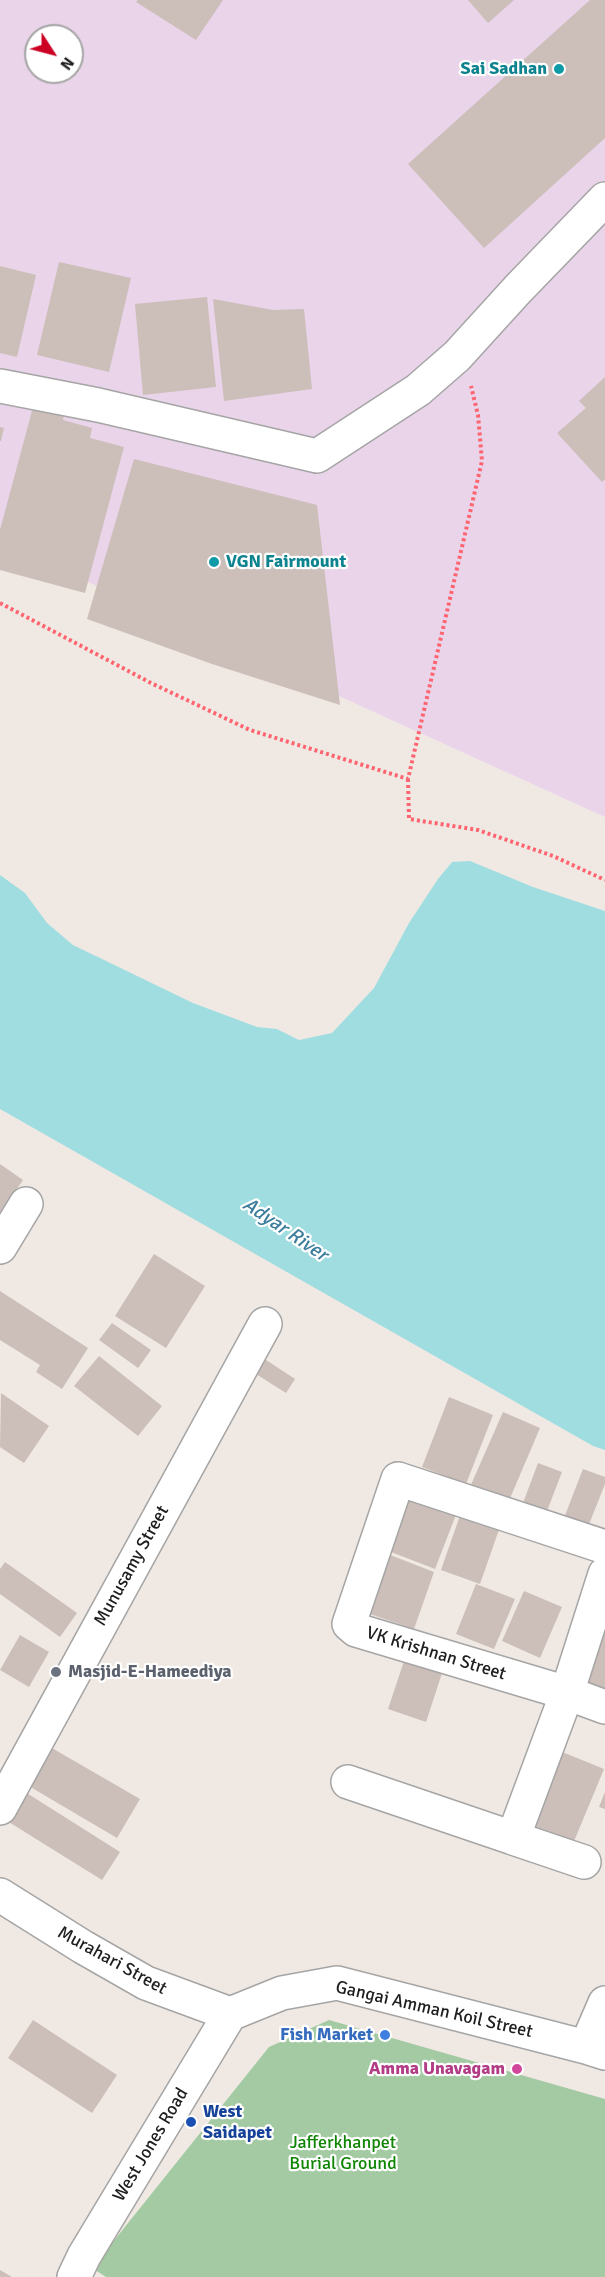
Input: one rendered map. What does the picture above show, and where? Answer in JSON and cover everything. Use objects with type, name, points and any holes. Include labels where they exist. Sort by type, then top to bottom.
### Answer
[{"type":"street","points":[[0,386],[98,405],[318,456],[418,390],[457,356],[518,288],[604,201]]},
{"type":"street","points":[[0,1247],[26,1204]]},
{"type":"street","name":"Munusamy Street","points":[[0,1808],[265,1324]]},
{"type":"street","name":"VK Krishnan Street","points":[[605,1547],[398,1479],[348,1624],[356,1630],[567,1693],[605,1707]]},
{"type":"street","points":[[513,1838],[567,1693],[605,1574]]},
{"type":"street","points":[[348,1782],[584,1862]]},
{"type":"street","name":"Murahari Street","points":[[0,1896],[146,1983],[230,2014]]},
{"type":"street","name":"Gangai Amman Koil Street","points":[[230,2014],[282,1993],[337,1983],[596,2050]]},
{"type":"street","points":[[596,2050],[605,2003]]},
{"type":"street","name":"West Jones Road","points":[[74,2277],[84,2256],[230,2014]]},
{"type":"path","points":[[457,356],[472,387],[478,415],[482,461],[408,778],[409,819],[478,830],[553,856],[605,879]]},
{"type":"path","points":[[0,603],[151,683],[250,730],[408,778]]},
{"type":"shaded area","points":[[0,0],[605,0],[605,817],[0,542]]},
{"type":"green space","name":"Jafferkhanpet Burial Ground","points":[[329,2020],[605,2099],[605,2277],[106,2277],[92,2268],[269,2047]]},
{"type":"water","name":"Adyar River","points":[[470,861],[533,887],[605,911],[605,1450],[593,1446],[0,1109],[0,875],[25,893],[47,923],[73,945],[193,1003],[257,1027],[277,1029],[299,1040],[332,1033],[374,988],[409,923],[438,879],[452,862]]},
{"type":"building","points":[[138,0],[223,0],[196,40],[136,2]]},
{"type":"building","points":[[468,0],[514,0],[488,23]]},
{"type":"building","name":"Sai Sadhan","points":[[590,0],[605,0],[605,138],[484,248],[408,164]]},
{"type":"building","points":[[59,262],[131,278],[109,372],[37,355]]},
{"type":"building","points":[[0,266],[36,275],[17,357],[0,353]]},
{"type":"building","points":[[207,297],[216,387],[143,395],[135,304]]},
{"type":"building","points":[[213,299],[273,310],[304,309],[312,389],[224,401]]},
{"type":"building","points":[[605,377],[605,479],[602,482],[557,433],[586,408],[579,401]]},
{"type":"building","points":[[33,407],[64,415],[63,420],[92,428],[90,438],[124,447],[85,593],[0,570],[0,530]]},
{"type":"building","points":[[0,427],[4,428],[1,441],[0,441]]},
{"type":"building","name":"VGN Fairmount","points":[[134,459],[317,505],[340,705],[212,664],[87,619]]},
{"type":"building","points":[[0,1164],[23,1180],[0,1213]]},
{"type":"building","points":[[154,1254],[205,1286],[166,1348],[115,1316]]},
{"type":"building","points":[[0,1291],[88,1348],[62,1389],[36,1372],[40,1365],[0,1340]]},
{"type":"building","points":[[112,1323],[151,1350],[138,1368],[99,1340]]},
{"type":"building","points":[[257,1354],[295,1379],[286,1393],[248,1369]]},
{"type":"building","points":[[99,1356],[162,1406],[138,1436],[74,1386]]},
{"type":"building","points":[[1,1393],[49,1426],[24,1463],[0,1447]]},
{"type":"building","points":[[449,1397],[493,1415],[466,1484],[422,1467]]},
{"type":"building","points":[[503,1412],[540,1428],[508,1503],[470,1487]]},
{"type":"building","points":[[538,1463],[562,1472],[547,1511],[523,1503]]},
{"type":"building","points":[[583,1469],[605,1477],[605,1484],[586,1532],[562,1523]]},
{"type":"building","points":[[411,1487],[459,1507],[435,1569],[386,1550]]},
{"type":"building","points":[[463,1507],[502,1521],[480,1584],[441,1570]]},
{"type":"building","points":[[385,1553],[434,1572],[414,1629],[364,1612]]},
{"type":"building","points":[[5,1562],[77,1613],[60,1637],[0,1594],[0,1569]]},
{"type":"building","points":[[476,1584],[515,1599],[494,1649],[456,1634]]},
{"type":"building","points":[[524,1591],[562,1607],[540,1658],[502,1641]]},
{"type":"building","points":[[605,1623],[605,1692],[583,1684]]},
{"type":"building","points":[[20,1635],[49,1652],[29,1687],[0,1670]]},
{"type":"building","points":[[408,1649],[446,1661],[426,1722],[388,1709]]},
{"type":"building","points":[[45,1744],[140,1799],[117,1838],[22,1782]]},
{"type":"building","points":[[555,1749],[604,1769],[570,1851],[521,1831]]},
{"type":"building","points":[[22,1790],[120,1852],[102,1880],[4,1819]]},
{"type":"building","points":[[605,1792],[605,1809],[599,1807]]},
{"type":"building","points":[[33,2020],[117,2075],[92,2113],[8,2058]]},
{"type":"building","points":[[0,2270],[12,2277],[0,2277]]},
{"type":"place","name":"Sai Sadhan","points":[[559,69]]},
{"type":"place","name":"VGN Fairmount","points":[[214,562]]},
{"type":"place","name":"Masjid-E-Hameediya","points":[[56,1672]]},
{"type":"place","name":"Fish Market","points":[[385,2035]]},
{"type":"place","name":"Amma Unavagam","points":[[517,2069]]},
{"type":"place","name":"West Saidapet","points":[[191,2122]]}]
